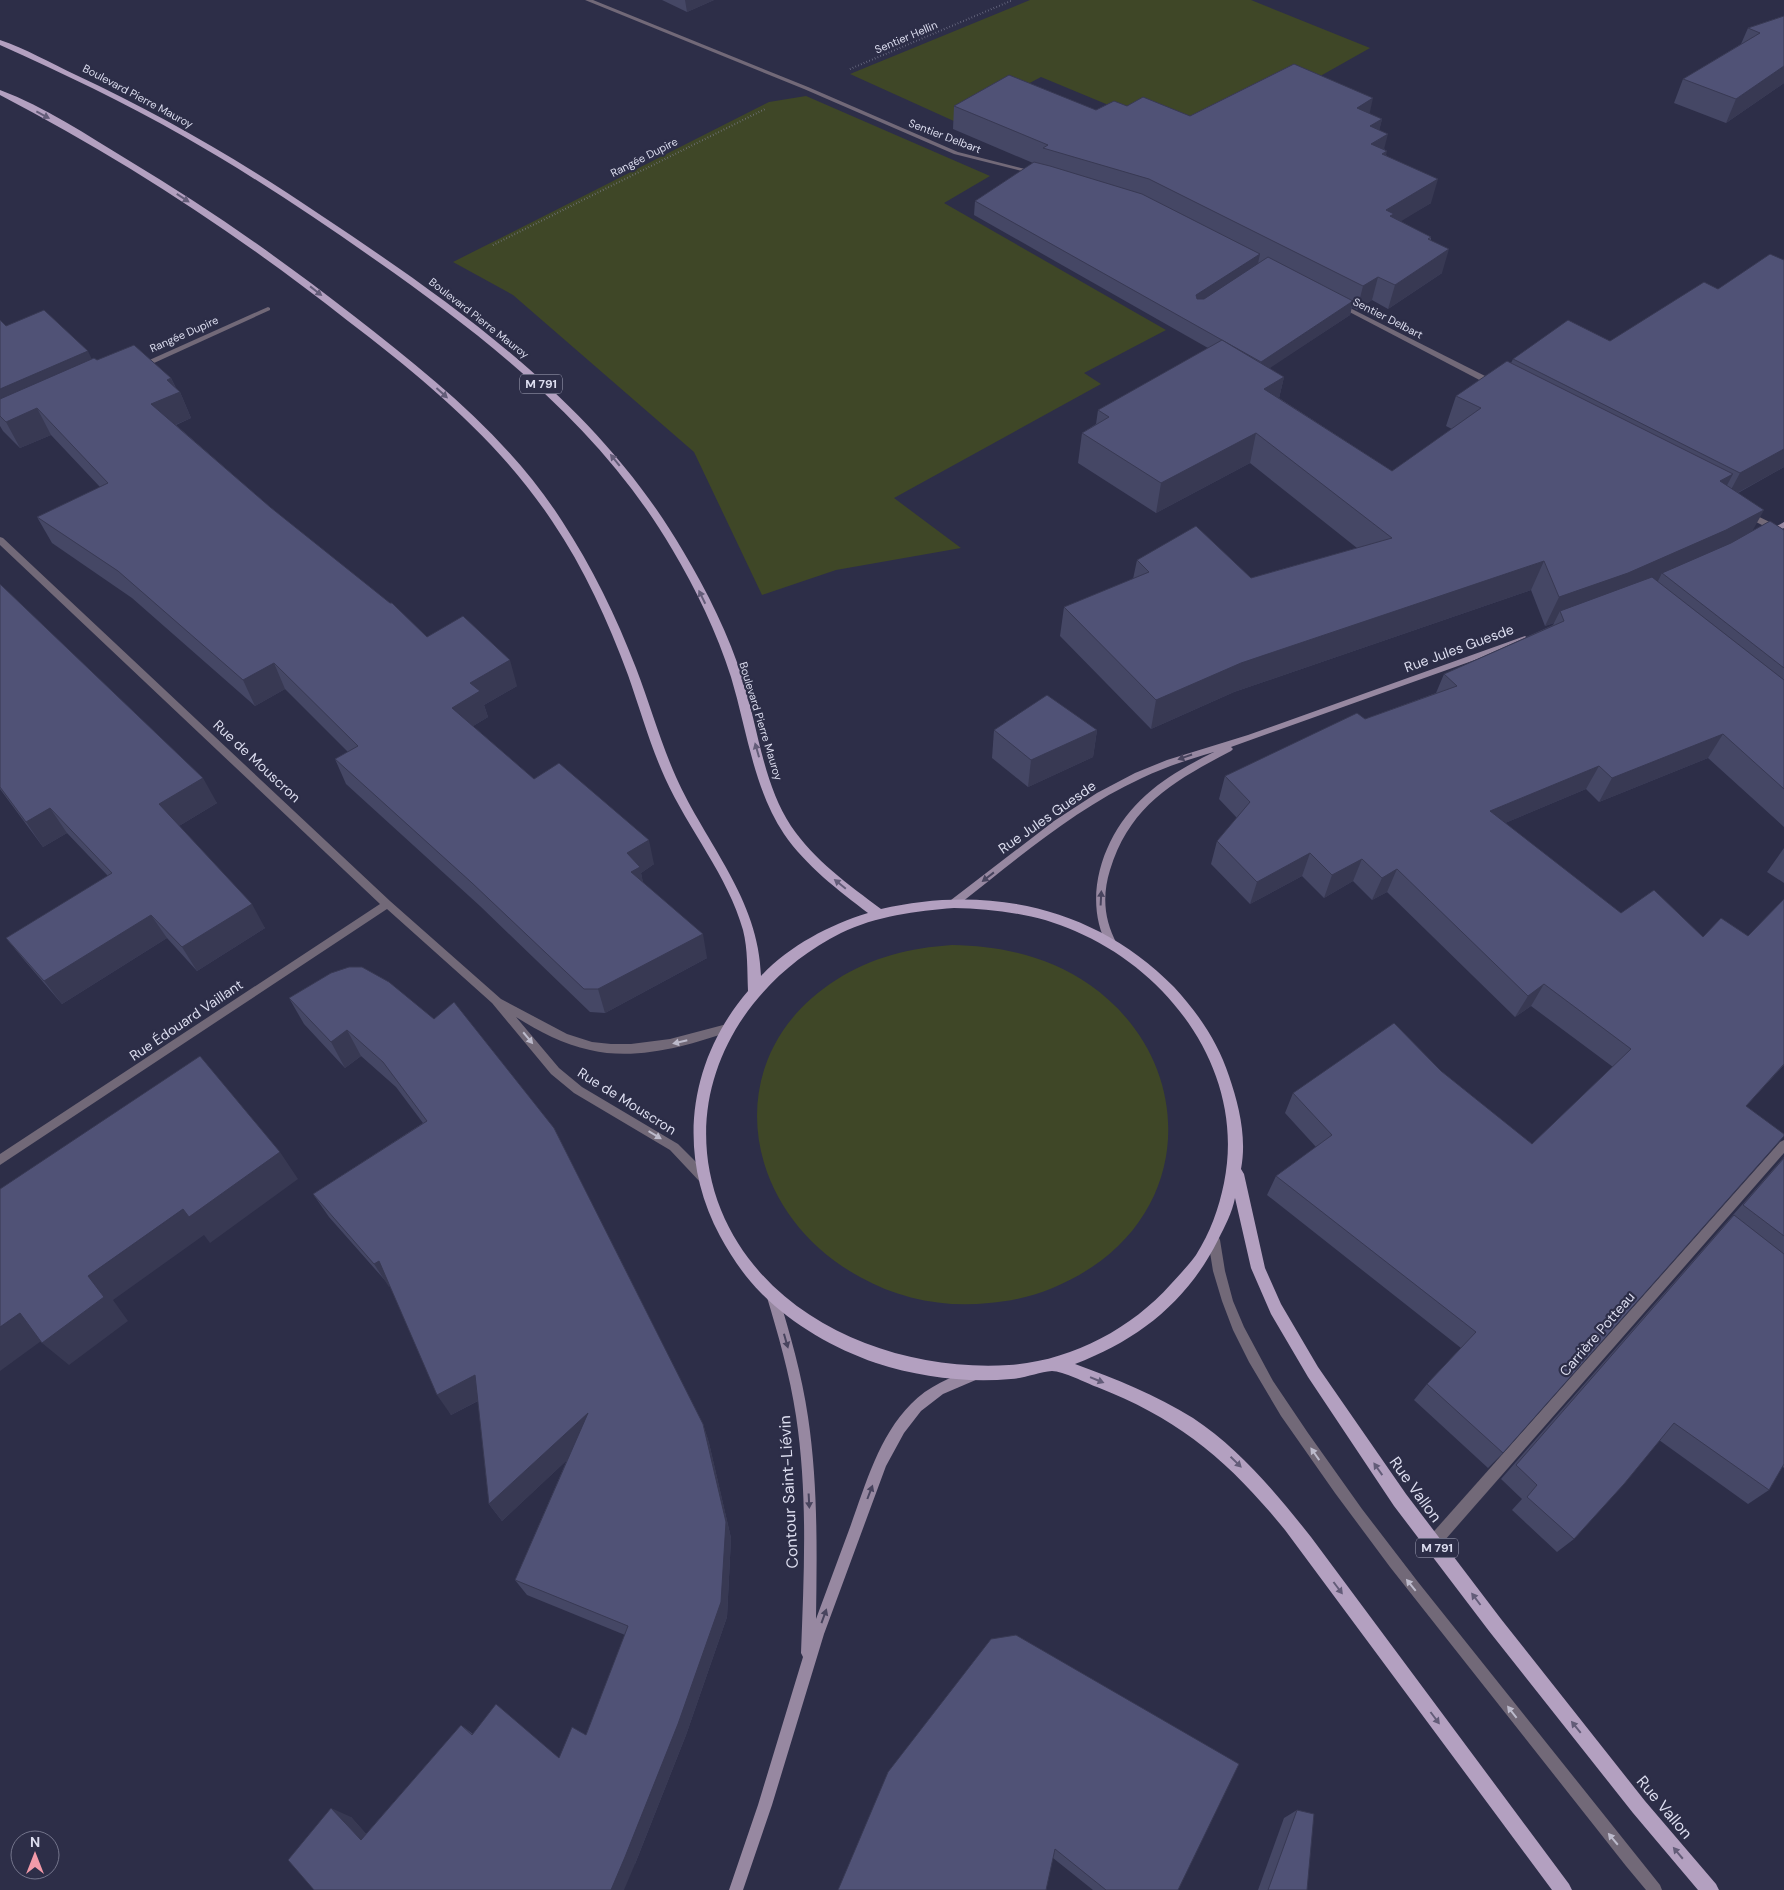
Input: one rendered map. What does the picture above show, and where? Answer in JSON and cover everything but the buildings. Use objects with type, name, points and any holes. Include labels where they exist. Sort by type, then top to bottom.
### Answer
[{"type":"main road","name":"Boulevard Pierre Mauroy","points":[[0,42],[130,104],[211,149],[302,206],[460,317],[525,370],[579,418],[648,503],[674,542],[692,577],[736,677],[766,782],[775,806],[787,829],[816,864],[878,914]]},
{"type":"main road","points":[[0,92],[132,166],[247,241],[299,278],[429,381],[479,426],[518,468],[556,517],[591,580],[625,654],[660,754],[674,785],[742,909],[753,951],[755,968],[754,990]]},
{"type":"main road","points":[[1761,538],[1780,527]]},
{"type":"main road","name":"Rue Jules Guesde","points":[[954,903],[1040,836],[1093,799],[1156,767],[1248,738],[1534,636]]},
{"type":"main road","name":"Rue Jules Guesde","points":[[1112,944],[1103,926],[1100,905],[1102,886],[1109,855],[1130,816],[1165,783],[1248,738]]},
{"type":"main road","points":[[954,903],[999,905],[1044,914],[1086,930],[1144,965],[1186,1006],[1207,1038],[1223,1072],[1233,1109],[1236,1147],[1235,1166],[1226,1211],[1214,1240],[1197,1268],[1175,1293],[1149,1317],[1120,1336],[1069,1359],[1016,1371],[980,1373],[916,1368],[876,1356],[820,1331],[772,1294],[749,1269],[729,1240],[714,1210],[705,1179],[700,1136],[701,1107],[710,1066],[727,1028],[754,990],[775,970],[810,944],[837,930],[878,914],[954,903]]},
{"type":"main road","name":"Rue Vallon","points":[[1235,1166],[1255,1259],[1276,1309],[1313,1372],[1367,1453],[1433,1544],[1577,1730],[1639,1807],[1710,1890]]},
{"type":"main road","name":"Contour Saint-Liévin","points":[[772,1294],[792,1363],[802,1417],[806,1460],[810,1567],[808,1661]]},
{"type":"main road","points":[[1051,1363],[1092,1378],[1168,1412],[1209,1440],[1251,1476],[1273,1501],[1563,1890]]},
{"type":"main road","name":"Contour Saint-Liévin","points":[[736,1890],[775,1779],[808,1661],[872,1486],[887,1451],[901,1427],[918,1406],[940,1388],[980,1373]]},
{"type":"street","name":"Sentier Delbart","points":[[588,0],[806,88],[956,153],[1044,175]]},
{"type":"street","name":"Sentier Delbart","points":[[1336,303],[1503,389]]},
{"type":"street","name":"Rangée Dupire","points":[[134,368],[268,309]]},
{"type":"street","points":[[1741,511],[1780,527]]},
{"type":"street","name":"Rue de Mouscron","points":[[0,540],[387,904],[496,1000],[555,1071],[578,1090],[674,1147],[705,1179]]},
{"type":"street","name":"Rue Édouard Vaillant","points":[[0,1160],[387,904]]},
{"type":"street","name":"Rue de Mouscron","points":[[496,1000],[563,1038],[609,1048],[654,1047],[727,1028]]},
{"type":"street","name":"Carrière Potteau","points":[[1433,1544],[1719,1226],[1784,1145]]},
{"type":"street","points":[[1214,1240],[1220,1279],[1236,1326],[1246,1346],[1304,1439],[1407,1580],[1588,1810],[1655,1890]]},
{"type":"path","name":"Sentier Hellin","points":[[806,88],[1013,0]]},
{"type":"path","name":"Rangée Dupire","points":[[493,245],[806,88]]},
{"type":"green space","points":[[1030,0],[1251,0],[1370,48],[1299,88],[1188,138],[1041,77],[956,122],[850,74]]},
{"type":"green space","points":[[806,96],[990,176],[944,203],[1166,330],[1084,373],[1101,384],[894,498],[961,548],[836,570],[762,595],[694,452],[513,295],[453,262],[769,102]]},
{"type":"green space","points":[[952,945],[1006,950],[1024,954],[1058,967],[1090,985],[1123,1015],[1148,1049],[1163,1087],[1168,1126],[1164,1166],[1150,1203],[1126,1238],[1092,1267],[1068,1281],[1043,1292],[1017,1299],[972,1304],[939,1303],[890,1291],[860,1277],[820,1249],[789,1214],[768,1175],[758,1133],[759,1091],[772,1050],[797,1012],[836,980],[863,965],[906,951]]}]
